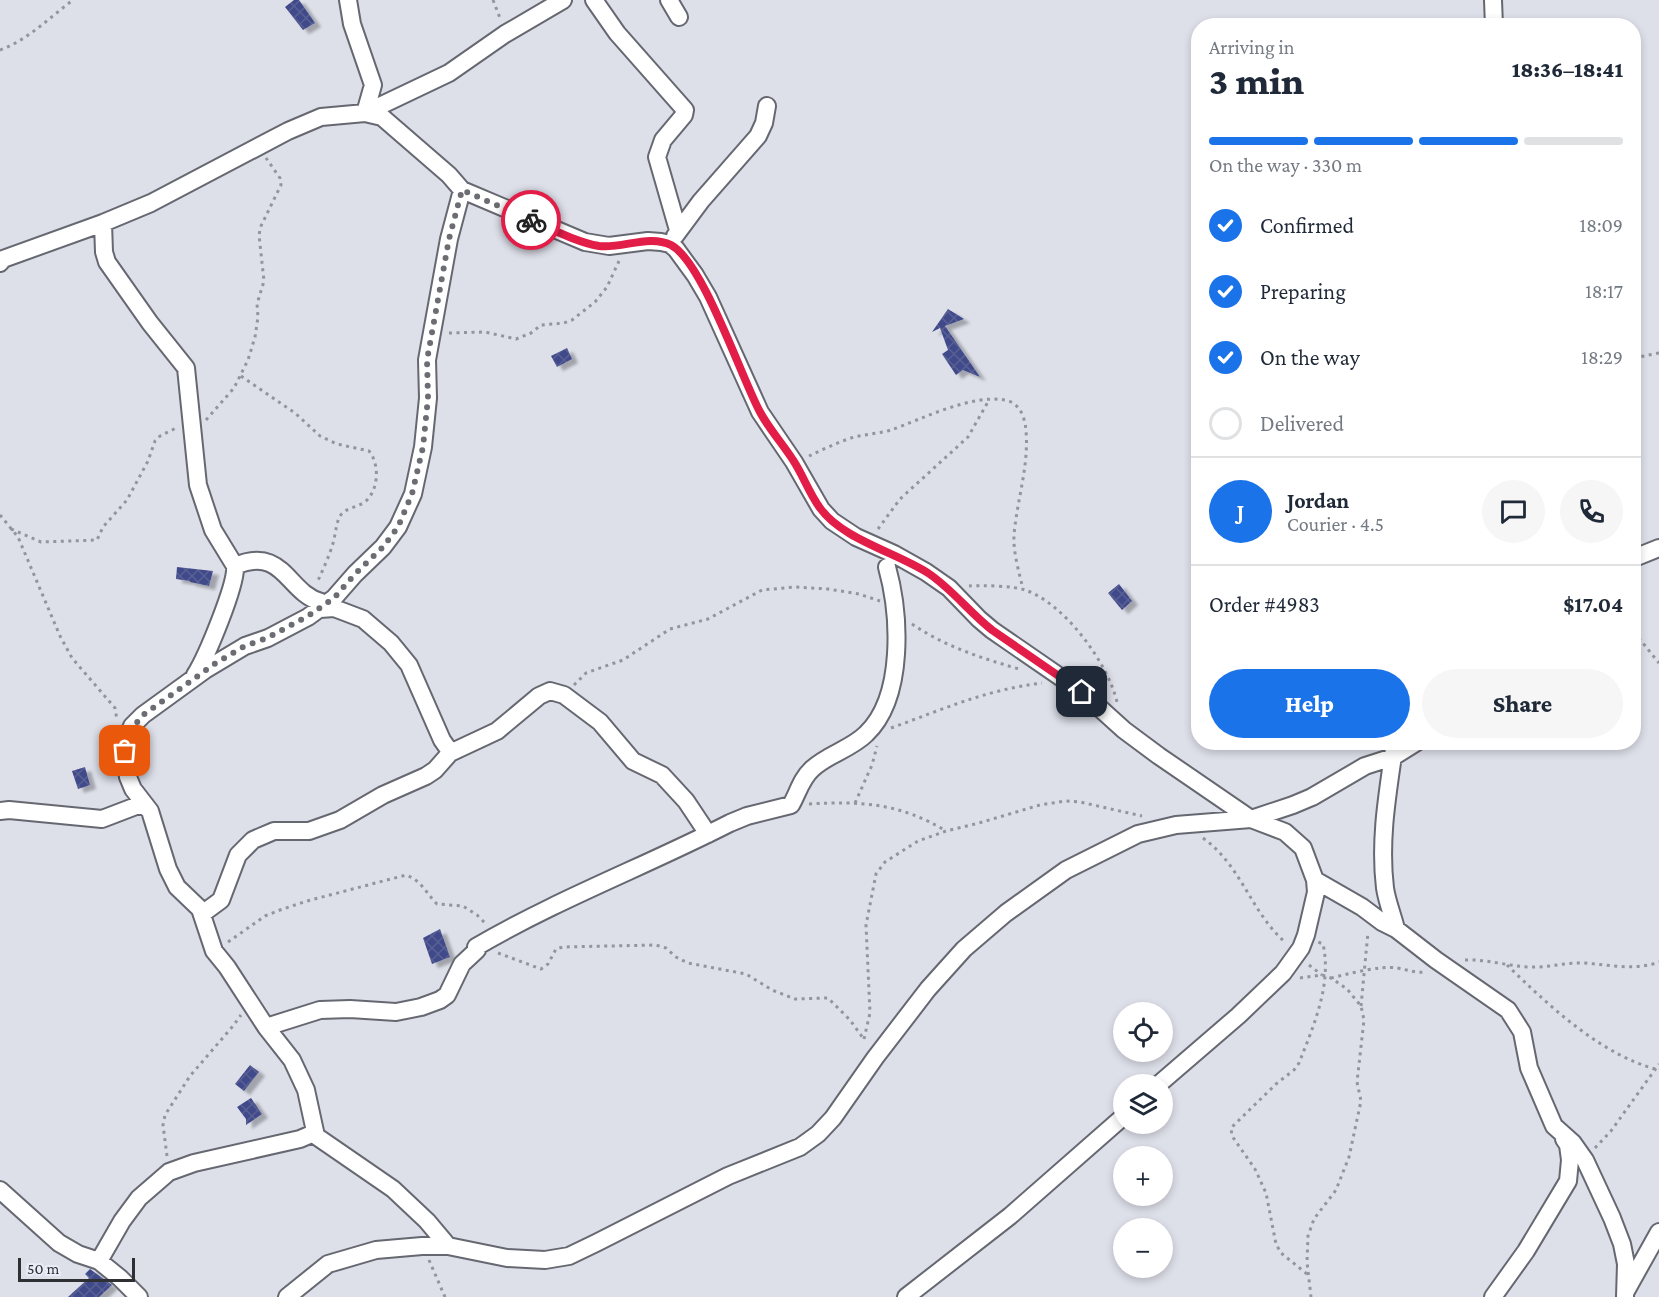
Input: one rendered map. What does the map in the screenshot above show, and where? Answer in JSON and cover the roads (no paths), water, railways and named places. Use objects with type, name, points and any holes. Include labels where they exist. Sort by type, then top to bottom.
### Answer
[{"type":"street","points":[[348,0],[352,24],[373,85],[365,113]]},
{"type":"street","points":[[365,113],[449,73],[505,34],[563,0]]},
{"type":"street","points":[[594,0],[617,33],[685,110],[684,115],[663,140],[657,157],[674,237],[704,290],[760,412],[794,462],[821,509],[843,530],[926,572],[949,588],[979,619],[1082,692],[1124,730],[1251,819],[1285,832],[1303,848],[1315,880],[1316,892],[1306,935],[1291,963],[1274,983],[1170,1074]]},
{"type":"street","points":[[669,0],[679,17]]},
{"type":"street","points":[[1493,0],[1494,18]]},
{"type":"street","points":[[0,263],[3,259],[103,223],[189,184],[256,147],[321,117],[365,113],[382,117],[449,175],[462,190],[585,242],[599,246],[617,246],[674,237],[758,136],[764,123],[767,106]]},
{"type":"street","points":[[448,1246],[427,1221],[393,1189],[328,1146],[314,1133],[306,1090],[299,1072],[284,1047],[266,1026],[227,966],[214,951],[200,909],[177,887],[168,869],[150,811],[133,789],[128,777],[125,751],[129,732],[143,715],[193,678],[245,646],[267,638],[315,604],[339,594],[355,574],[383,547],[398,527],[412,494],[423,447],[428,398],[427,360],[449,239],[462,190]]},
{"type":"street","points":[[103,223],[104,252],[107,262],[150,323],[186,368],[198,486],[213,530],[235,566],[236,573],[232,587],[205,660],[193,678]]},
{"type":"street","points":[[1641,555],[1659,548]]},
{"type":"street","points":[[235,566],[250,560],[277,567],[315,604],[334,608],[372,624],[400,654],[411,670],[448,754]]},
{"type":"street","points":[[266,1026],[320,1010],[403,1011],[440,1000],[449,992],[462,964],[477,950],[476,947],[496,935],[550,907],[747,816],[791,805],[803,780],[812,769],[867,734],[887,700],[894,675],[897,614],[887,567]]},
{"type":"street","points":[[202,914],[220,900],[238,855],[253,840],[274,831],[309,831],[332,824],[383,795],[426,776],[435,770],[448,754],[497,731],[539,696],[550,691],[564,695],[600,722],[633,761],[662,774],[686,801],[708,834]]},
{"type":"street","points":[[287,1297],[328,1264],[376,1250],[448,1246],[507,1258],[545,1260],[569,1256],[728,1176],[800,1147],[818,1134],[833,1118],[927,989],[964,949],[1006,913],[1066,870],[1138,834],[1176,825],[1251,819],[1312,797],[1394,750]]},
{"type":"street","points":[[1394,750],[1386,798],[1384,870],[1386,892],[1396,929]]},
{"type":"street","points":[[0,811],[102,819],[136,806],[145,806],[150,811]]},
{"type":"street","points":[[1315,880],[1396,929],[1431,966],[1508,1010],[1522,1032],[1530,1068],[1554,1126],[1568,1145],[1570,1160],[1568,1181],[1526,1251],[1493,1297]]},
{"type":"street","points":[[906,1297],[1010,1216],[1113,1126]]},
{"type":"street","points":[[1554,1126],[1573,1143],[1585,1160],[1622,1244],[1626,1264],[1625,1294]]},
{"type":"street","points":[[99,1261],[122,1221],[139,1198],[167,1174],[183,1167],[300,1139],[314,1133]]},
{"type":"street","points":[[1568,1181],[1581,1173],[1585,1160]]},
{"type":"street","points":[[0,1190],[59,1243],[78,1254],[99,1261],[139,1297]]},
{"type":"street","points":[[1625,1294],[1659,1232]]}]
